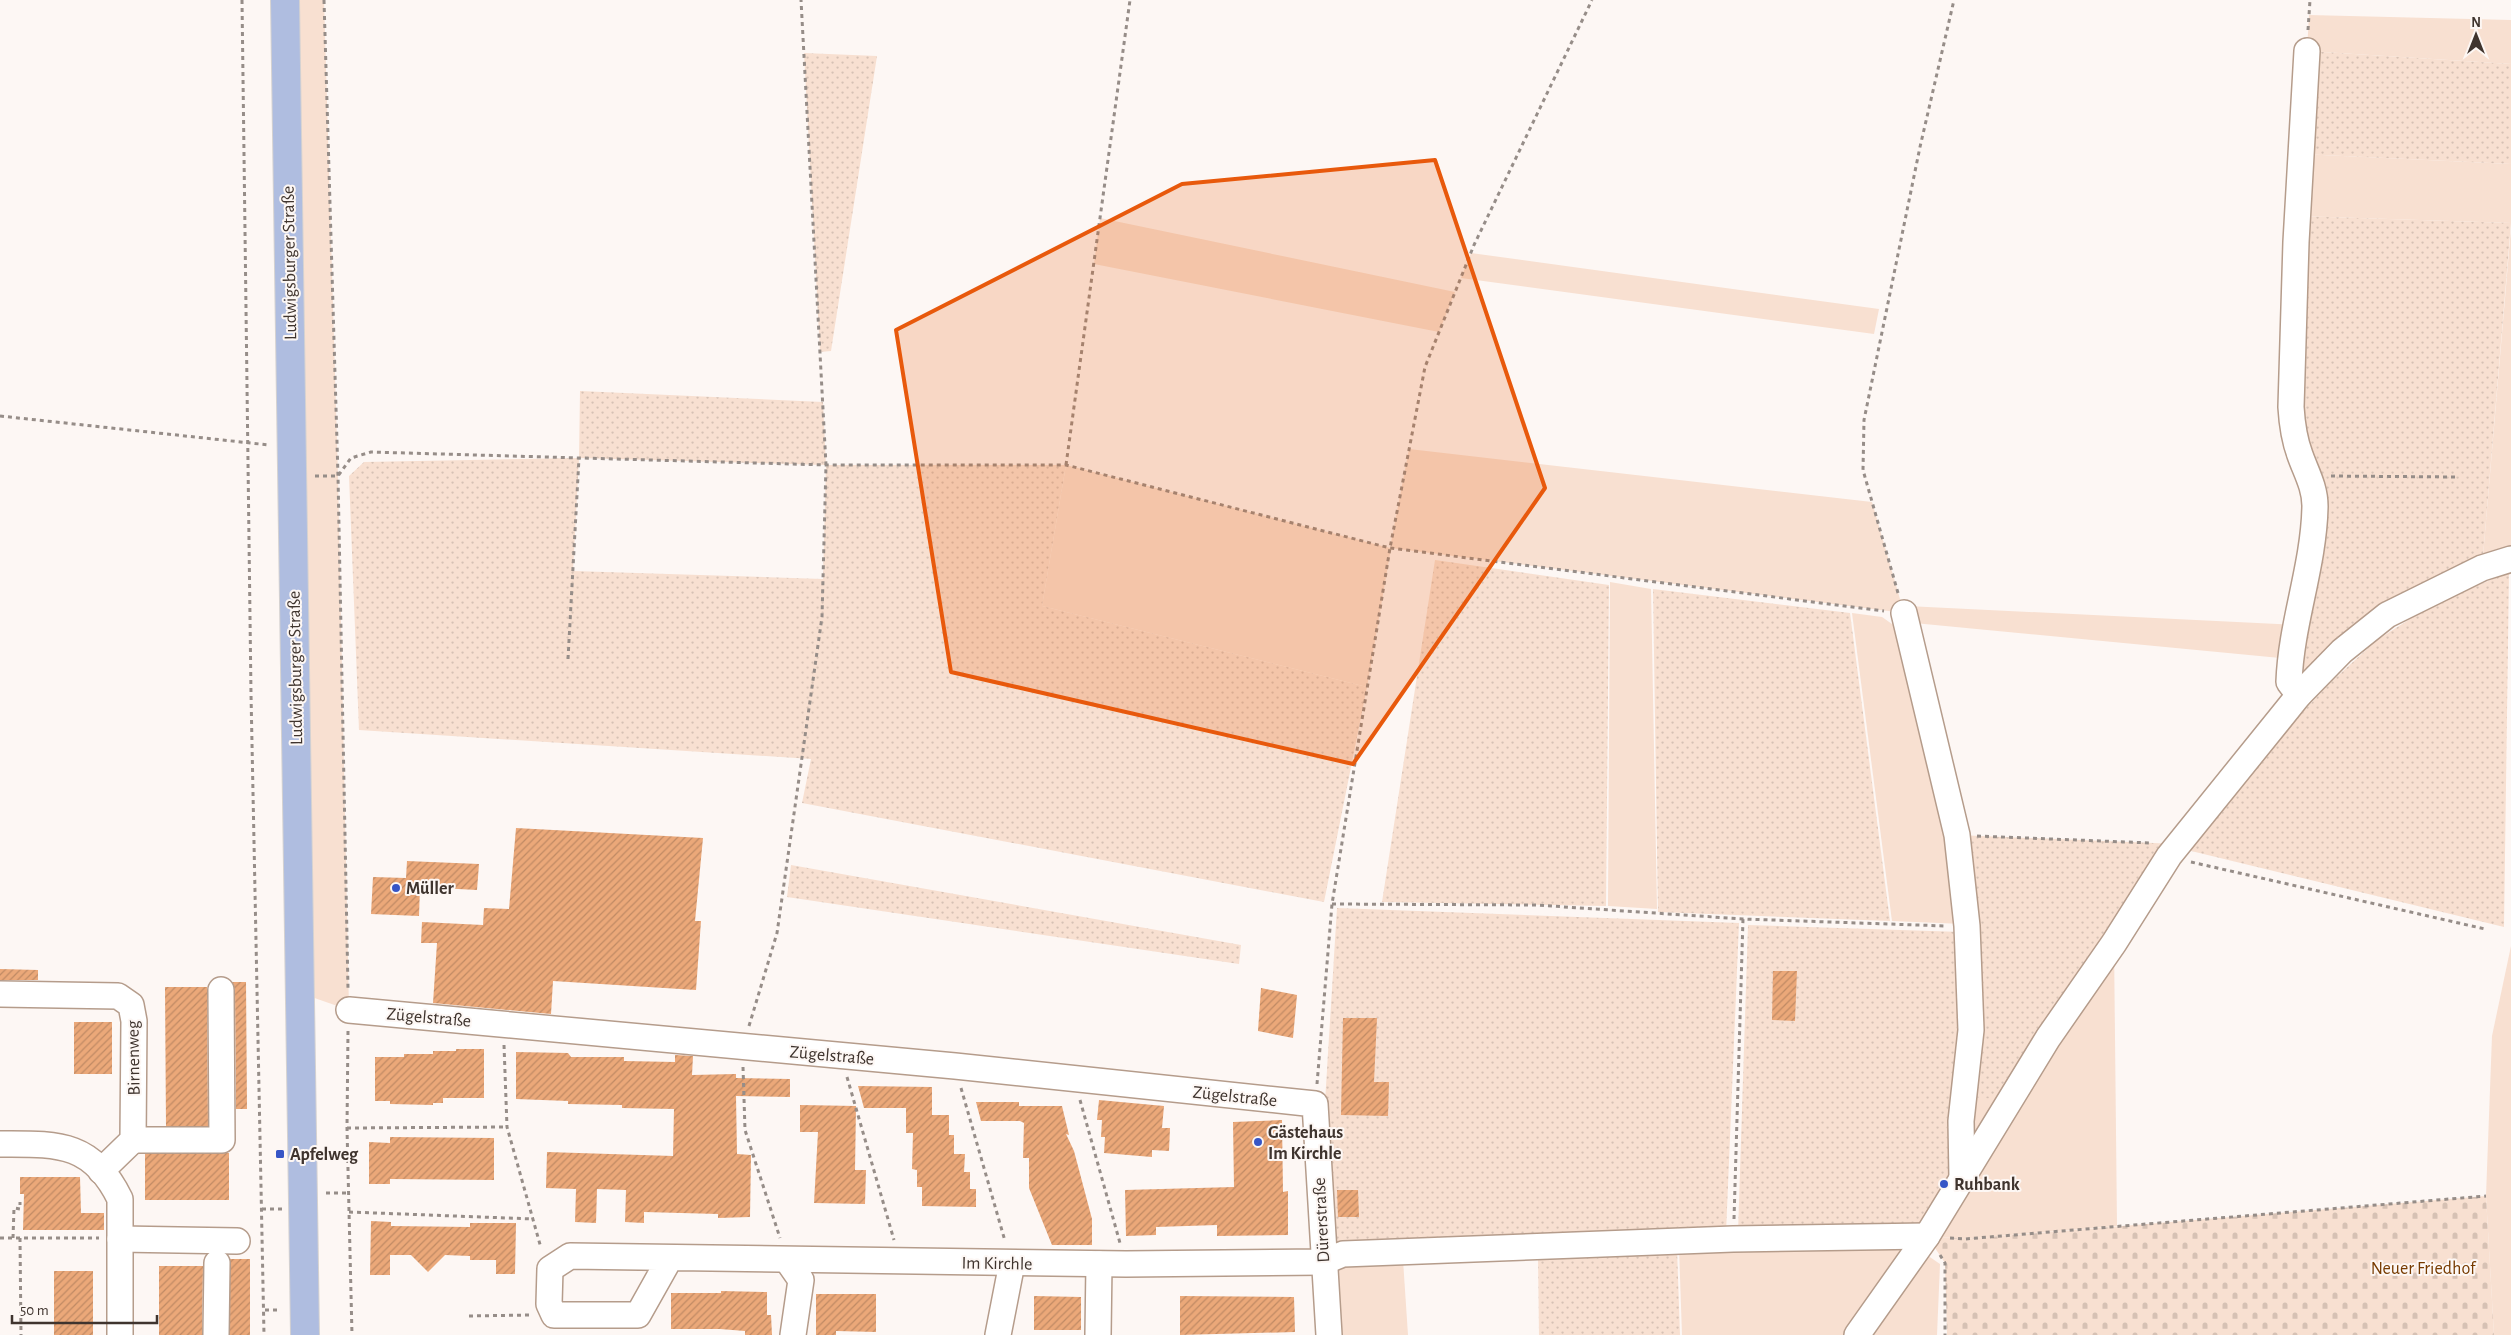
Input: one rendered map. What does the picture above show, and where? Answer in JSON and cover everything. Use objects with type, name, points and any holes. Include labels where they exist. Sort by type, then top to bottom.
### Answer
[{"type":"main road","name":"Ludwigsburger Straße","points":[[285,0],[305,1335]]},
{"type":"street","points":[[2299,695],[2289,682],[2290,659],[2313,545],[2315,503],[2311,482],[2292,430],[2291,407],[2296,242],[2307,51]]},
{"type":"street","points":[[1857,1335],[1927,1236],[2048,1038],[2114,943],[2174,850],[2299,695],[2342,650],[2387,615],[2482,568],[2511,559]]},
{"type":"street","points":[[1904,613],[1957,836],[1967,926],[1971,1030],[1961,1121],[1962,1180]]},
{"type":"street","points":[[101,1171],[133,1140],[222,1140],[220,990]]},
{"type":"street","name":"Birnenweg","points":[[0,994],[118,996],[131,1005],[134,1021],[133,1140]]},
{"type":"street","name":"Zügelstraße","points":[[349,1010],[955,1066],[1315,1104]]},
{"type":"street","name":"Dürerstraße","points":[[1315,1104],[1323,1262],[1329,1335]]},
{"type":"street","points":[[0,1144],[66,1146],[83,1155],[113,1185],[120,1199],[120,1335]]},
{"type":"street","name":"Im Kirchle","points":[[559,1262],[570,1256],[1099,1264],[1323,1262],[1343,1254],[1733,1239],[1927,1236]]},
{"type":"street","points":[[120,1238],[237,1241]]},
{"type":"street","points":[[559,1262],[550,1269],[549,1304],[554,1315],[641,1325],[670,1258]]},
{"type":"street","points":[[787,1260],[802,1280],[793,1335]]},
{"type":"street","points":[[216,1335],[217,1263]]},
{"type":"street","points":[[998,1335],[1012,1263]]},
{"type":"street","points":[[1098,1335],[1099,1264]]},
{"type":"path","points":[[242,0],[251,694],[264,1335]]},
{"type":"path","points":[[324,0],[338,476],[349,1010],[347,1128],[352,1335]]},
{"type":"path","points":[[787,1260],[745,1130],[743,1047],[776,933],[820,626],[826,465],[801,0]]},
{"type":"path","points":[[1066,465],[1130,0]]},
{"type":"path","points":[[1315,1104],[1332,904],[1390,548],[1425,367],[1474,245],[1592,0]]},
{"type":"path","points":[[338,476],[351,458],[371,452],[826,465],[1066,465],[1390,548],[1904,613],[1864,470],[1864,420],[1920,148],[1954,0]]},
{"type":"path","points":[[2307,51],[2310,0]]},
{"type":"path","points":[[0,416],[249,444],[292,446]]},
{"type":"path","points":[[568,659],[579,458]]},
{"type":"path","points":[[292,476],[338,476]]},
{"type":"path","points":[[2311,482],[2329,476],[2456,477]]},
{"type":"path","points":[[1957,836],[2174,850],[2485,929]]},
{"type":"path","points":[[1332,904],[1536,906],[1743,919],[1967,926]]},
{"type":"path","points":[[1733,1239],[1743,919]]},
{"type":"path","points":[[503,1024],[507,1126],[542,1250],[559,1262]]},
{"type":"path","points":[[841,1055],[900,1261]]},
{"type":"path","points":[[955,1066],[1012,1263]]},
{"type":"path","points":[[1074,1080],[1126,1264]]},
{"type":"path","points":[[347,1128],[507,1126]]},
{"type":"path","points":[[1927,1236],[1965,1239],[2486,1196]]},
{"type":"path","points":[[13,1238],[14,1208],[20,1208],[20,1202]]},
{"type":"path","points":[[349,1212],[534,1219]]},
{"type":"path","points":[[1927,1236],[1946,1263],[1945,1335]]},
{"type":"path","points":[[0,1238],[120,1238]]},
{"type":"path","points":[[20,1238],[21,1335]]},
{"type":"path","points":[[469,1316],[554,1315]]},
{"type":"highlighted area","points":[[1435,160],[1545,488],[1353,764],[951,672],[896,330],[1182,184]]},
{"type":"green space","points":[[285,0],[324,0],[338,476],[349,1010],[300,993]]},
{"type":"green space","points":[[2309,15],[2511,20],[2511,64],[2307,51]]},
{"type":"green space","points":[[2307,51],[2511,64],[2511,164],[2301,154]]},
{"type":"green space","points":[[804,53],[877,56],[831,351],[820,352]]},
{"type":"green space","points":[[2301,154],[2511,164],[2511,223],[2297,216]]},
{"type":"green space","points":[[2297,216],[2511,223],[2482,568],[2428,582],[2299,695],[2313,545],[2300,457]]},
{"type":"green space","points":[[1100,218],[1455,292],[1439,332],[1094,264]]},
{"type":"green space","points":[[2511,228],[2511,559],[2482,568]]},
{"type":"green space","points":[[1471,253],[1879,309],[1874,334],[1461,278]]},
{"type":"green space","points":[[580,391],[823,402],[826,465],[579,458]]},
{"type":"green space","points":[[1409,449],[1872,502],[1904,613],[1391,548],[1367,687],[1042,606],[1066,465],[1390,548]]},
{"type":"green space","points":[[579,458],[573,571],[823,579],[826,465],[1066,465],[1042,606],[1367,687],[1324,902],[802,803],[811,759],[359,730],[349,476],[364,462]]},
{"type":"green space","points":[[1435,560],[1609,585],[1606,906],[1382,902]]},
{"type":"green space","points":[[2509,572],[2504,927],[2187,850],[2258,759],[2330,683],[2377,640],[2432,605]]},
{"type":"green space","points":[[1610,582],[1651,589],[1657,909],[1608,906]]},
{"type":"green space","points":[[1653,589],[1850,613],[1890,921],[1658,912]]},
{"type":"green space","points":[[1907,606],[2296,625],[2290,659],[1914,623]]},
{"type":"green space","points":[[1852,613],[1882,617],[1902,631],[1963,924],[1892,921]]},
{"type":"green space","points":[[1957,835],[2178,844],[2009,1100],[1970,1097]]},
{"type":"green space","points":[[791,865],[1241,945],[1239,964],[787,897]]},
{"type":"green space","points":[[1337,908],[1739,923],[1726,1233],[1336,1249],[1325,1102]]},
{"type":"green space","points":[[1748,925],[1962,932],[1966,1032],[1951,1175],[1932,1212],[1916,1226],[1738,1233]]},
{"type":"green space","points":[[2114,943],[2117,1226],[1965,1239],[1927,1236],[1964,1096]]},
{"type":"green space","points":[[2511,946],[2511,1335],[2494,1335],[2486,1196],[2492,1036]]},
{"type":"green space","name":"Neuer Friedhof","points":[[2486,1196],[2494,1335],[1947,1335],[1945,1263],[1927,1236],[1965,1239]]},
{"type":"green space","points":[[1908,1242],[1940,1264],[1937,1335],[1682,1335],[1679,1247]]},
{"type":"green space","points":[[1677,1249],[1680,1335],[1539,1335],[1538,1256]]},
{"type":"green space","points":[[1403,1260],[1408,1335],[1342,1335],[1336,1267]]},
{"type":"building","points":[[516,828],[703,838],[695,921],[701,921],[696,990],[553,981],[551,1014],[433,1003],[437,943],[421,943],[422,922],[483,925],[484,908],[509,909]]},
{"type":"building","name":"Müller","points":[[407,861],[479,864],[477,890],[420,887],[419,916],[371,914],[373,877],[406,878]]},
{"type":"building","points":[[0,969],[38,970],[38,980],[0,980]]},
{"type":"building","points":[[1773,971],[1797,971],[1795,1021],[1772,1020]]},
{"type":"building","points":[[232,982],[246,982],[247,1109],[236,1109],[235,990]]},
{"type":"building","points":[[165,987],[207,987],[208,1126],[166,1126]]},
{"type":"building","points":[[1261,988],[1297,995],[1293,1038],[1258,1031]]},
{"type":"building","points":[[1343,1018],[1377,1018],[1374,1082],[1389,1082],[1388,1116],[1341,1115]]},
{"type":"building","points":[[74,1022],[112,1022],[112,1074],[74,1074]]},
{"type":"building","points":[[456,1049],[484,1049],[484,1098],[443,1098],[443,1103],[433,1103],[433,1105],[390,1104],[390,1101],[375,1101],[375,1057],[404,1057],[404,1054],[433,1054],[433,1051],[456,1051]]},
{"type":"building","points":[[516,1052],[568,1053],[571,1057],[624,1057],[624,1061],[675,1062],[675,1055],[693,1056],[692,1075],[736,1074],[736,1078],[790,1079],[790,1097],[736,1096],[737,1154],[751,1155],[750,1217],[718,1218],[718,1214],[644,1212],[644,1223],[625,1222],[626,1190],[597,1189],[596,1223],[575,1222],[576,1189],[546,1188],[547,1152],[673,1156],[674,1109],[622,1108],[622,1105],[568,1104],[568,1101],[516,1099]]},
{"type":"building","points":[[858,1086],[932,1087],[932,1115],[949,1115],[949,1135],[954,1135],[954,1154],[965,1154],[964,1172],[970,1172],[970,1189],[976,1189],[976,1207],[922,1206],[922,1187],[917,1187],[917,1170],[912,1169],[913,1133],[906,1133],[906,1108],[864,1108]]},
{"type":"building","points":[[1099,1100],[1164,1106],[1162,1128],[1170,1128],[1169,1151],[1152,1150],[1152,1157],[1104,1153],[1105,1137],[1101,1137],[1102,1120],[1097,1120]]},
{"type":"building","points":[[976,1102],[1019,1102],[1019,1106],[1062,1106],[1069,1135],[1066,1134],[1074,1151],[1092,1219],[1092,1245],[1052,1245],[1029,1188],[1029,1158],[1023,1158],[1024,1123],[1020,1121],[981,1121]]},
{"type":"building","points":[[800,1105],[856,1106],[855,1170],[866,1170],[865,1204],[814,1203],[818,1132],[800,1132]]},
{"type":"building","points":[[1282,1120],[1283,1192],[1288,1191],[1288,1235],[1217,1236],[1217,1225],[1156,1227],[1156,1235],[1126,1236],[1125,1190],[1234,1187],[1233,1122]]},
{"type":"building","points":[[390,1137],[494,1138],[494,1180],[390,1179],[390,1184],[369,1184],[369,1142],[390,1143]]},
{"type":"building","points":[[229,1153],[229,1200],[145,1200],[145,1154]]},
{"type":"building","points":[[20,1177],[80,1177],[81,1213],[104,1213],[104,1230],[23,1230],[24,1194],[20,1194]]},
{"type":"building","points":[[1337,1190],[1358,1190],[1359,1217],[1338,1217]]},
{"type":"building","points":[[371,1221],[391,1222],[391,1226],[470,1227],[470,1223],[516,1223],[515,1274],[496,1274],[496,1260],[470,1260],[470,1256],[445,1255],[428,1272],[411,1255],[390,1255],[390,1275],[370,1275]]},
{"type":"building","points":[[230,1259],[250,1259],[250,1335],[230,1335]]},
{"type":"building","points":[[159,1266],[203,1266],[202,1335],[159,1335]]},
{"type":"building","points":[[54,1271],[93,1271],[93,1335],[54,1335]]},
{"type":"building","points":[[721,1291],[767,1292],[767,1315],[771,1315],[772,1335],[745,1335],[745,1331],[720,1329],[671,1329],[671,1293],[721,1293]]},
{"type":"building","points":[[816,1294],[876,1294],[876,1332],[836,1331],[836,1335],[816,1335]]},
{"type":"building","points":[[1034,1296],[1081,1297],[1081,1330],[1034,1330]]},
{"type":"building","points":[[1180,1296],[1294,1297],[1295,1332],[1180,1335]]},
{"type":"place","name":"Müller","points":[[396,888]]},
{"type":"place","name":"Gästehaus Im Kirchle","points":[[1258,1142]]},
{"type":"place","name":"Apfelweg","points":[[280,1154]]},
{"type":"place","name":"Ruhbank","points":[[1944,1184]]}]
